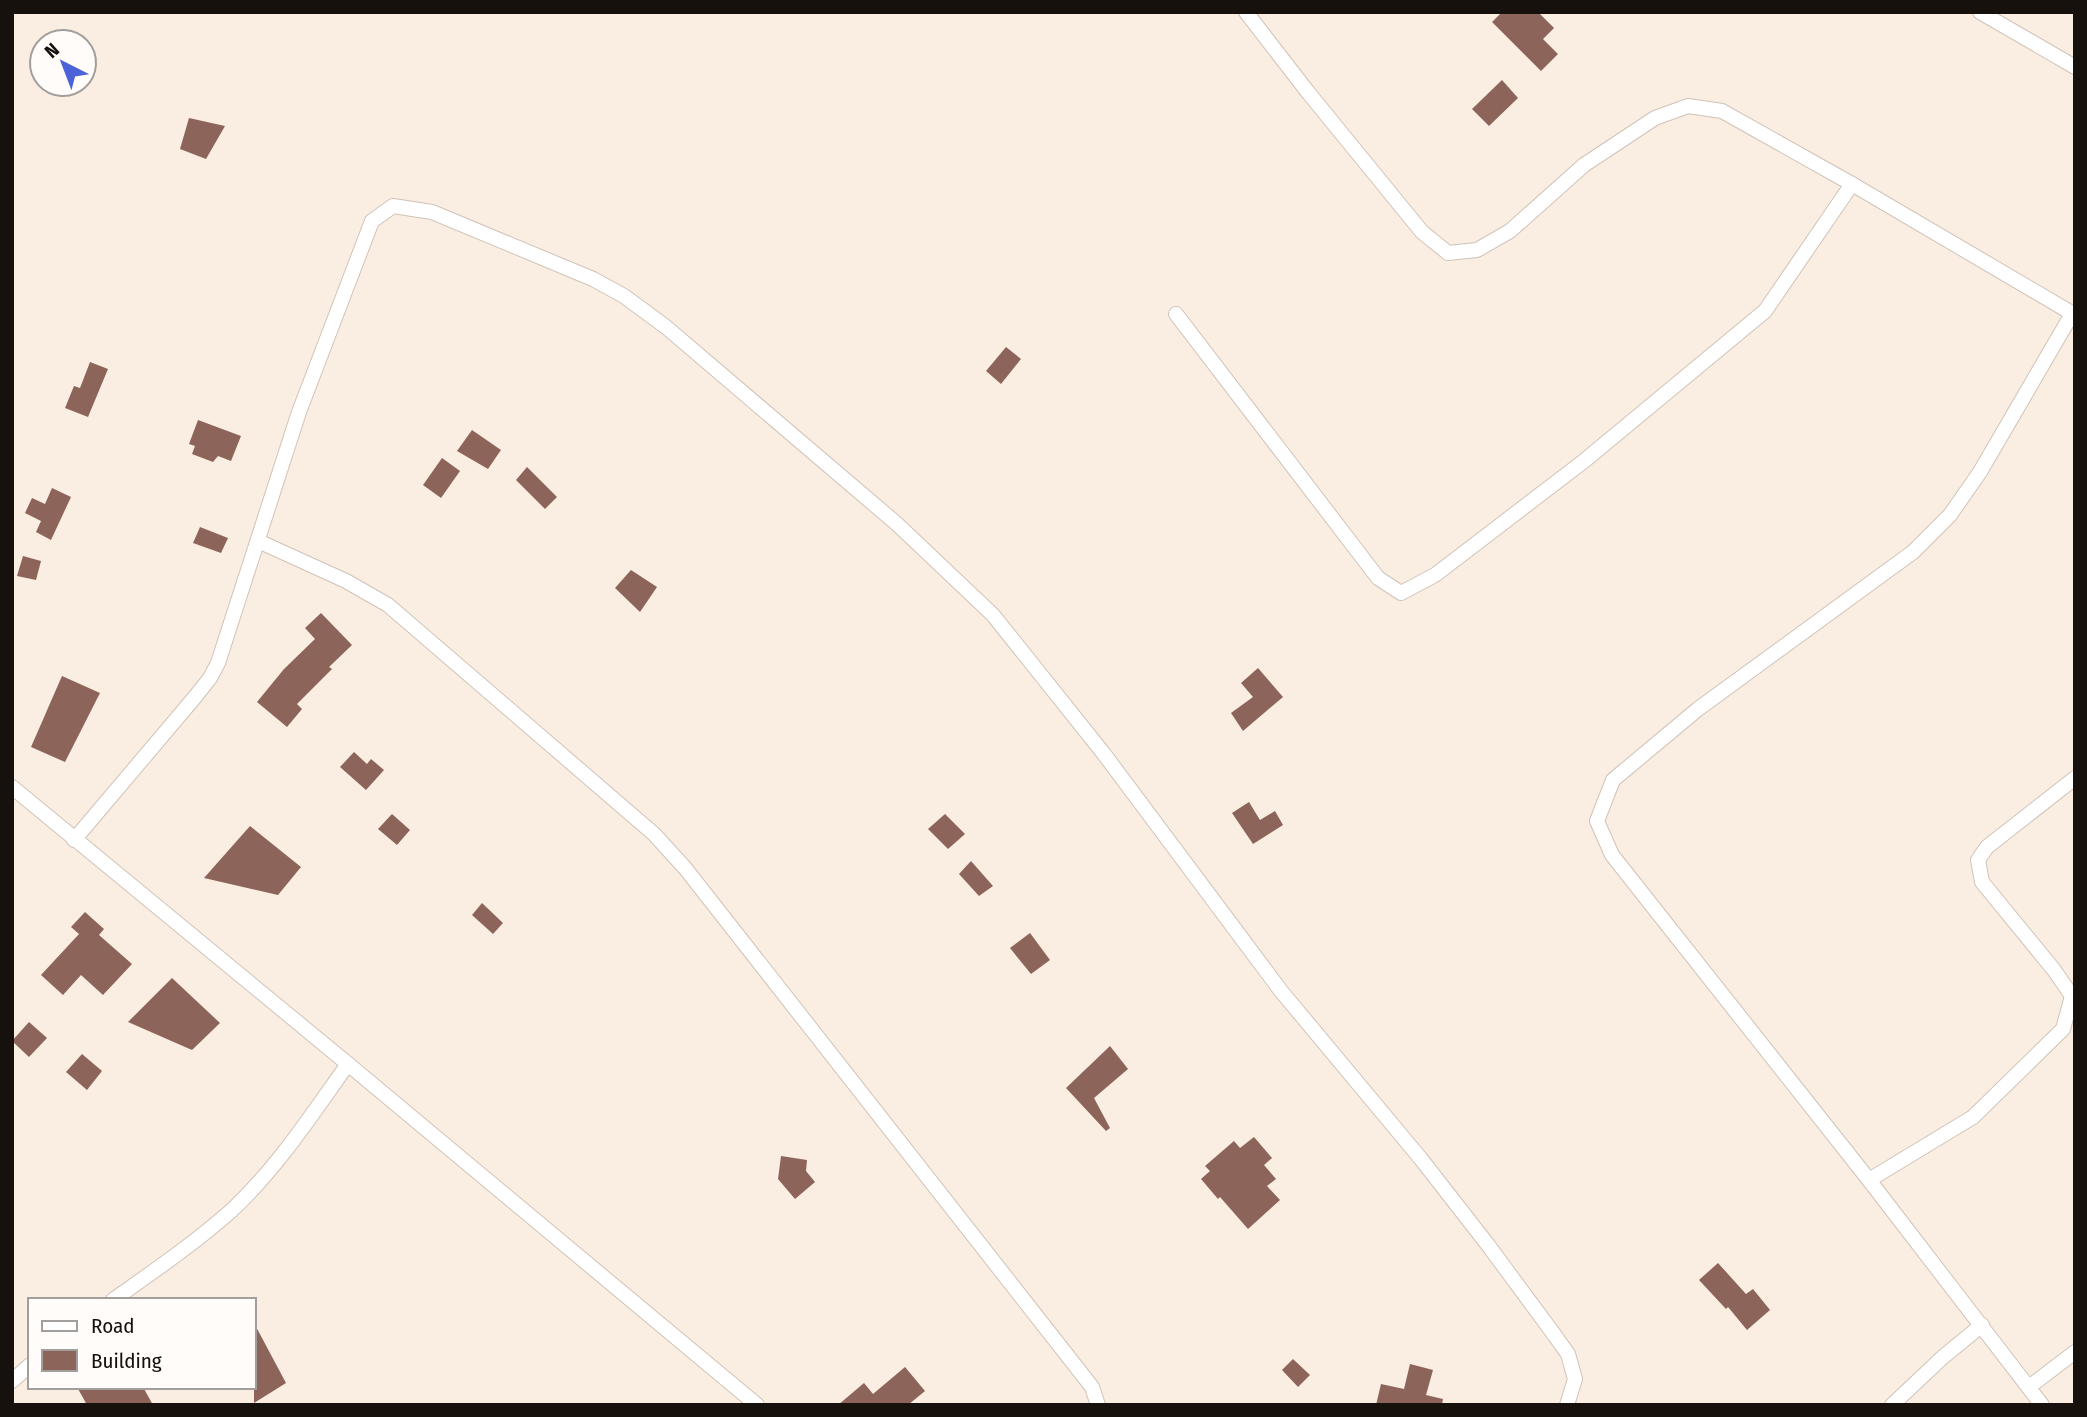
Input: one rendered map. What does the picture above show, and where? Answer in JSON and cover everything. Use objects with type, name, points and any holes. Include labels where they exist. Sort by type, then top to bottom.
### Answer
[{"type":"street","points":[[1246,12],[1422,232],[1448,253],[1477,250],[1510,231],[1584,165],[1656,118],[1688,106],[1722,110],[2074,314],[1980,472],[1950,515],[1913,552],[1699,709],[1613,780],[1597,821],[1612,855],[2042,1405]]},
{"type":"street","points":[[1988,14],[2075,67]]},
{"type":"street","points":[[1176,314],[1378,578],[1401,593],[1435,575],[1584,461],[1765,311],[1852,184]]},
{"type":"street","points":[[74,840],[210,678],[218,663],[299,412],[372,220],[393,206],[432,212],[593,279],[624,296],[666,327],[897,524],[993,615],[1104,754],[1281,992],[1421,1159],[1553,1333],[1568,1354],[1575,1380],[1567,1405]]},
{"type":"street","points":[[258,541],[346,581],[388,605],[654,834],[685,868],[1091,1387],[1098,1405]]},
{"type":"street","points":[[1869,1181],[1973,1117],[2063,1029],[2072,996],[1982,882],[1978,860],[1987,847],[2075,778]]},
{"type":"street","points":[[12,787],[757,1405]]},
{"type":"street","points":[[116,1298],[178,1254],[233,1209],[282,1156],[348,1064]]},
{"type":"street","points":[[1892,1405],[1982,1325]]},
{"type":"street","points":[[2029,1387],[2075,1352]]},
{"type":"street","points":[[12,1381],[28,1367]]},
{"type":"building","points":[[1502,12],[1538,12],[1554,28],[1543,39],[1558,54],[1541,71],[1492,22]]},
{"type":"building","points":[[1502,80],[1518,98],[1489,126],[1472,109]]},
{"type":"building","points":[[189,118],[225,126],[206,159],[180,149]]},
{"type":"building","points":[[1006,347],[1021,359],[1001,384],[986,371]]},
{"type":"building","points":[[90,362],[108,369],[88,417],[65,408],[74,386],[80,388]]},
{"type":"building","points":[[198,420],[241,436],[231,461],[218,456],[213,462],[192,454],[195,446],[189,444]]},
{"type":"building","points":[[472,430],[501,450],[488,469],[457,451]]},
{"type":"building","points":[[442,458],[460,471],[441,498],[423,485]]},
{"type":"building","points":[[527,467],[557,497],[545,509],[516,480]]},
{"type":"building","points":[[52,488],[71,497],[51,540],[36,532],[41,521],[25,513],[32,498],[45,504]]},
{"type":"building","points":[[200,527],[228,538],[221,553],[193,543]]},
{"type":"building","points":[[23,556],[41,561],[36,580],[17,576]]},
{"type":"building","points":[[631,570],[657,587],[640,612],[615,588]]},
{"type":"building","points":[[321,613],[352,645],[297,704],[302,709],[287,727],[257,702],[284,669],[315,639],[305,628]]},
{"type":"building","points":[[1258,668],[1283,697],[1243,731],[1231,713],[1253,697],[1241,683]]},
{"type":"building","points":[[62,676],[100,693],[65,762],[31,747]]},
{"type":"building","points":[[354,752],[367,764],[371,759],[384,770],[366,790],[340,767]]},
{"type":"building","points":[[1249,802],[1260,820],[1275,811],[1283,825],[1253,844],[1232,813]]},
{"type":"building","points":[[392,814],[410,830],[397,845],[378,829]]},
{"type":"building","points":[[945,814],[965,834],[948,849],[928,829]]},
{"type":"building","points":[[250,826],[301,867],[278,895],[204,878]]},
{"type":"building","points":[[971,861],[993,886],[979,896],[959,874]]},
{"type":"building","points":[[482,903],[503,923],[493,934],[472,915]]},
{"type":"building","points":[[85,912],[104,929],[99,935],[132,964],[103,995],[81,975],[63,995],[41,975],[79,934],[71,927]]},
{"type":"building","points":[[1030,933],[1050,960],[1031,974],[1010,948]]},
{"type":"building","points":[[172,978],[220,1023],[192,1050],[128,1022]]},
{"type":"building","points":[[29,1022],[47,1038],[29,1057],[12,1041]]},
{"type":"building","points":[[1110,1046],[1128,1069],[1094,1098],[1110,1128],[1106,1131],[1066,1088]]},
{"type":"building","points":[[82,1054],[102,1071],[87,1090],[66,1072]]},
{"type":"building","points":[[1254,1137],[1272,1158],[1264,1165],[1276,1179],[1267,1186],[1280,1200],[1248,1229],[1201,1179],[1210,1171],[1205,1166],[1234,1141],[1240,1148]]},
{"type":"building","points":[[781,1156],[807,1160],[806,1171],[815,1182],[795,1199],[778,1179]]},
{"type":"building","points":[[1718,1263],[1746,1294],[1753,1289],[1770,1310],[1747,1330],[1728,1307],[1726,1309],[1699,1280]]},
{"type":"building","points":[[256,1327],[286,1383],[254,1403],[256,1389]]},
{"type":"building","points":[[1293,1359],[1310,1375],[1298,1387],[1282,1370]]},
{"type":"building","points":[[1410,1364],[1433,1370],[1426,1395],[1443,1399],[1442,1405],[1376,1405],[1381,1384],[1404,1389]]},
{"type":"building","points":[[905,1367],[925,1391],[908,1405],[838,1405],[864,1383],[873,1394]]},
{"type":"building","points":[[78,1389],[144,1389],[153,1405],[87,1405]]}]
